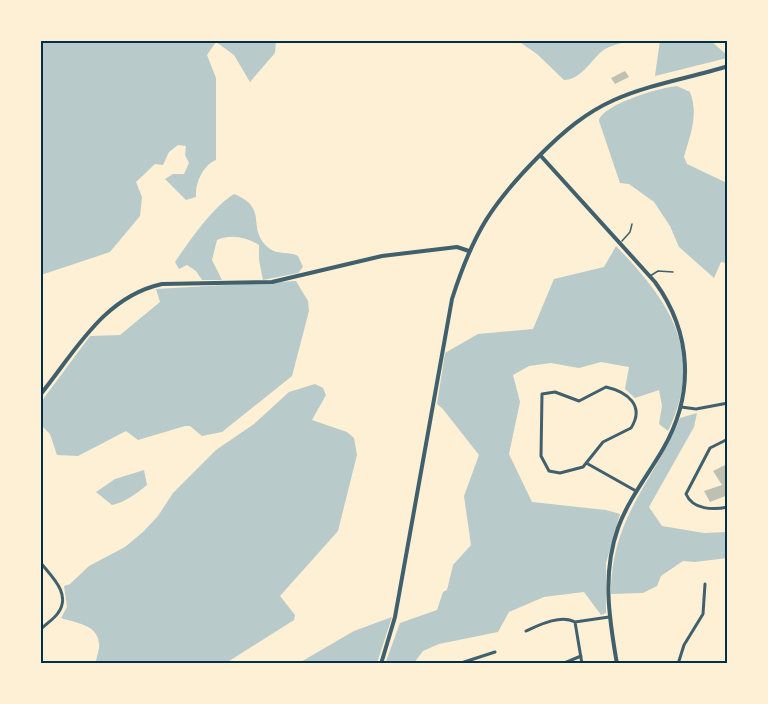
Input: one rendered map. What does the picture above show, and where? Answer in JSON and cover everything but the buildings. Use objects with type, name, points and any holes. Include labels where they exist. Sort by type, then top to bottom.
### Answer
[{"type":"street","points":[[381,663],[395,617],[452,299],[469,251],[494,205],[518,175],[573,124],[615,99],[728,66]]},
{"type":"street","points":[[540,155],[649,276],[670,305],[682,335],[686,376],[681,407],[671,434],[624,514],[612,550],[607,591],[617,663]]},
{"type":"street","points":[[40,395],[112,307],[149,287],[162,284],[272,282],[382,256],[457,247],[469,251]]},
{"type":"street","points":[[588,464],[603,442],[631,428],[636,414],[633,400],[622,392],[606,387],[579,400],[555,392],[542,394],[540,435],[541,456],[545,467],[560,473],[588,464],[636,492]]},
{"type":"street","points":[[681,407],[696,410],[728,403]]},
{"type":"street","points":[[728,439],[710,448],[686,494],[691,502],[702,507],[728,507]]},
{"type":"street","points":[[40,562],[59,586],[63,598],[57,614],[40,630]]},
{"type":"street","points":[[678,663],[684,645],[703,614],[705,584]]},
{"type":"street","points":[[526,631],[556,620],[575,622],[609,617]]},
{"type":"street","points":[[575,622],[582,663]]},
{"type":"street","points":[[458,663],[470,662],[495,652]]},
{"type":"street","points":[[562,663],[581,656]]},
{"type":"lane","points":[[619,244],[630,232],[632,224]]},
{"type":"lane","points":[[649,276],[658,271],[673,272]]},
{"type":"shaded area","points":[[660,40],[711,41],[727,55],[727,58],[655,76]]},
{"type":"shaded area","points":[[40,41],[276,41],[275,53],[250,82],[234,55],[216,42],[207,55],[216,78],[216,160],[207,166],[201,175],[196,197],[186,200],[165,179],[173,174],[184,174],[189,163],[185,155],[186,146],[178,145],[169,152],[163,165],[155,164],[136,182],[142,197],[140,216],[110,252],[41,275]]},
{"type":"shaded area","points":[[518,41],[632,41],[604,50],[580,74],[564,80],[537,54]]},
{"type":"shaded area","points":[[677,86],[690,92],[693,100],[693,125],[684,157],[687,164],[727,183],[727,263],[721,262],[714,278],[679,247],[670,226],[654,202],[629,184],[620,183],[599,121],[602,115],[620,103],[646,93]]},
{"type":"shaded area","points":[[234,194],[252,206],[259,234],[270,249],[298,256],[303,267],[298,273],[263,280],[259,245],[244,238],[233,237],[217,240],[212,260],[222,280],[202,280],[196,271],[187,265],[179,269],[175,262],[194,235],[218,207]]},
{"type":"shaded area","points":[[616,246],[652,287],[666,308],[676,330],[682,352],[683,376],[679,403],[668,431],[659,424],[662,406],[659,390],[635,398],[625,389],[629,367],[601,362],[579,368],[551,363],[529,366],[513,375],[520,402],[509,454],[532,502],[606,510],[620,514],[606,563],[606,613],[601,615],[584,592],[544,597],[509,612],[498,632],[439,644],[423,651],[414,663],[385,664],[400,623],[437,610],[443,592],[447,590],[453,565],[471,545],[464,496],[479,455],[437,404],[445,353],[478,334],[533,329],[554,279],[604,267]]},
{"type":"shaded area","points":[[296,281],[308,301],[309,311],[292,376],[222,432],[202,436],[190,426],[185,426],[138,440],[126,431],[78,456],[57,455],[50,434],[41,425],[41,402],[90,336],[120,335],[160,302],[156,289]]},
{"type":"shaded area","points":[[315,384],[323,388],[326,395],[312,420],[347,432],[354,438],[357,455],[338,531],[280,596],[295,615],[294,620],[226,663],[96,663],[99,646],[95,632],[85,625],[61,618],[67,607],[64,586],[70,584],[89,566],[125,547],[143,532],[158,516],[173,493],[216,450],[254,424],[289,392]]},
{"type":"shaded area","points":[[697,413],[694,427],[649,507],[662,526],[704,533],[727,532],[727,558],[695,562],[683,561],[661,576],[657,586],[643,593],[611,594],[618,543],[635,502],[680,418]]},
{"type":"shaded area","points":[[144,470],[147,485],[121,502],[112,505],[96,492],[115,479]]},
{"type":"shaded area","points":[[392,617],[377,663],[299,663],[354,631]]}]
